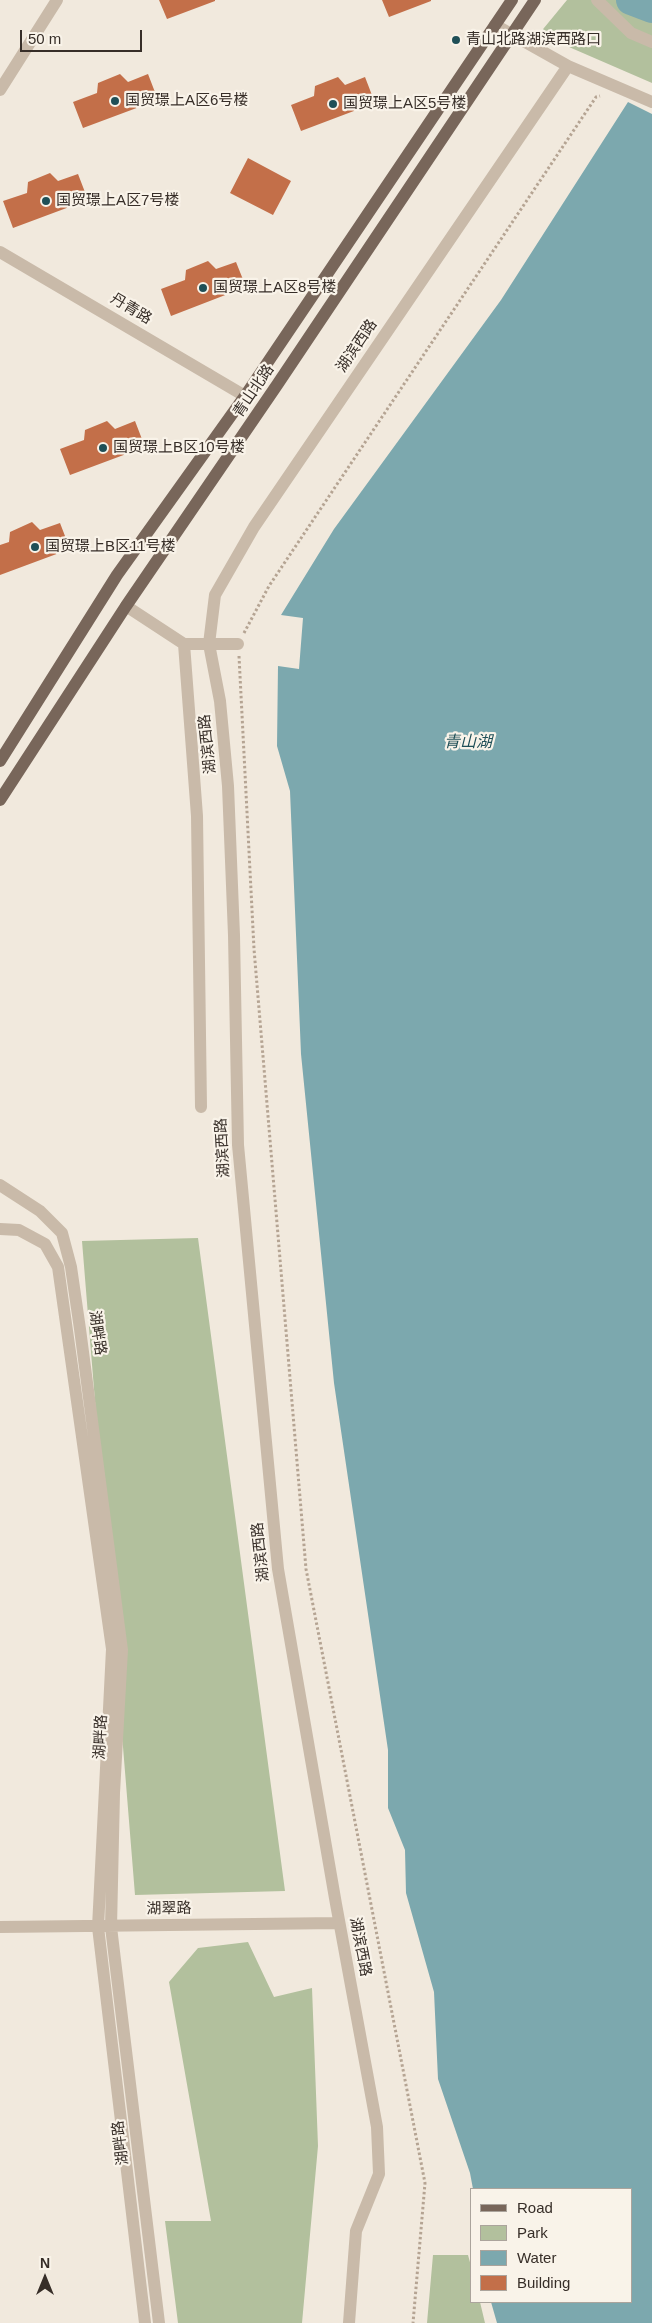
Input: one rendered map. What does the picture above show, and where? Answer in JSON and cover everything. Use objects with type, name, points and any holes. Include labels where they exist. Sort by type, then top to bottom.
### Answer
[{"type":"main road","name":"青山北路","points":[[0,761],[117,575],[245,396],[512,0]]},
{"type":"main road","name":"青山北路","points":[[0,800],[126,606],[277,385],[511,34],[536,0]]},
{"type":"street","points":[[0,90],[57,0]]},
{"type":"street","points":[[597,0],[631,33],[652,42]]},
{"type":"street","points":[[495,25],[568,66],[652,102]]},
{"type":"street","name":"湖滨西路","points":[[349,2323],[356,2230],[379,2174],[378,2126],[339,1923],[278,1569],[238,1145],[234,935],[228,786],[220,701],[209,644],[215,595],[254,527],[568,66]]},
{"type":"street","name":"丹青路","points":[[0,252],[245,396]]},
{"type":"street","points":[[126,606],[184,644],[238,644]]},
{"type":"street","points":[[184,644],[197,816],[201,1107]]},
{"type":"street","name":"湖畔路","points":[[0,1185],[40,1211],[62,1233],[71,1267],[122,1650],[114,1793],[111,1926],[159,2323]]},
{"type":"street","name":"湖畔路","points":[[0,1229],[20,1230],[46,1244],[58,1267],[112,1649],[98,1926],[145,2323]]},
{"type":"street","name":"湖翠路","points":[[0,1927],[339,1923]]},
{"type":"path","points":[[238,644],[269,586],[596,97],[626,91]]},
{"type":"path","name":"湖滨西路","points":[[238,644],[254,949],[306,1569],[425,2183],[413,2323]]},
{"type":"green space","points":[[567,0],[652,0],[652,83],[539,34]]},
{"type":"green space","points":[[198,1238],[285,1891],[135,1895],[82,1241]]},
{"type":"green space","points":[[248,1942],[274,1997],[312,1988],[318,2146],[302,2323],[178,2323],[165,2221],[211,2221],[169,1982],[198,1948]]},
{"type":"green space","points":[[433,2255],[468,2255],[470,2262],[470,2303],[480,2303],[485,2323],[427,2323]]},
{"type":"water","name":"青山湖","points":[[628,102],[652,114],[652,2323],[497,2323],[491,2303],[632,2303],[632,2188],[473,2188],[470,2173],[438,2079],[434,1992],[406,1893],[405,1850],[388,1808],[388,1750],[334,1383],[301,1054],[290,791],[277,746],[278,666],[299,669],[303,618],[281,615],[334,529],[501,300]]},
{"type":"building","points":[[159,0],[215,0],[215,1],[167,19]]},
{"type":"building","points":[[382,0],[431,0],[431,1],[389,17]]},
{"type":"building","name":"国贸璟上A区6号楼","points":[[120,74],[128,82],[148,74],[158,100],[83,128],[73,102],[97,93],[98,83]]},
{"type":"building","name":"国贸璟上A区5号楼","points":[[338,77],[345,85],[365,77],[375,103],[301,131],[291,105],[314,96],[315,86]]},
{"type":"building","points":[[248,158],[291,181],[273,215],[230,193]]},
{"type":"building","name":"国贸璟上A区7号楼","points":[[50,173],[58,181],[78,174],[88,200],[13,228],[3,201],[27,193],[28,182]]},
{"type":"building","name":"国贸璟上A区8号楼","points":[[208,261],[216,269],[236,262],[246,287],[171,316],[161,289],[185,280],[186,270]]},
{"type":"building","name":"国贸璟上B区10号楼","points":[[107,421],[115,429],[135,421],[145,447],[70,475],[60,449],[84,440],[85,430]]},
{"type":"building","name":"国贸璟上B区11号楼","points":[[32,522],[40,530],[60,523],[70,549],[0,575],[0,545],[9,542],[10,532]]},
{"type":"waterway","points":[[631,0],[652,8]]},
{"type":"place","name":"青山北路湖滨西路口","points":[[456,40]]},
{"type":"place","name":"国贸璟上A区6号楼","points":[[115,101]]},
{"type":"place","name":"国贸璟上A区5号楼","points":[[333,104]]},
{"type":"place","name":"国贸璟上A区7号楼","points":[[46,201]]},
{"type":"place","name":"国贸璟上A区8号楼","points":[[203,288]]},
{"type":"place","name":"国贸璟上B区10号楼","points":[[103,448]]},
{"type":"place","name":"国贸璟上B区11号楼","points":[[35,547]]}]
